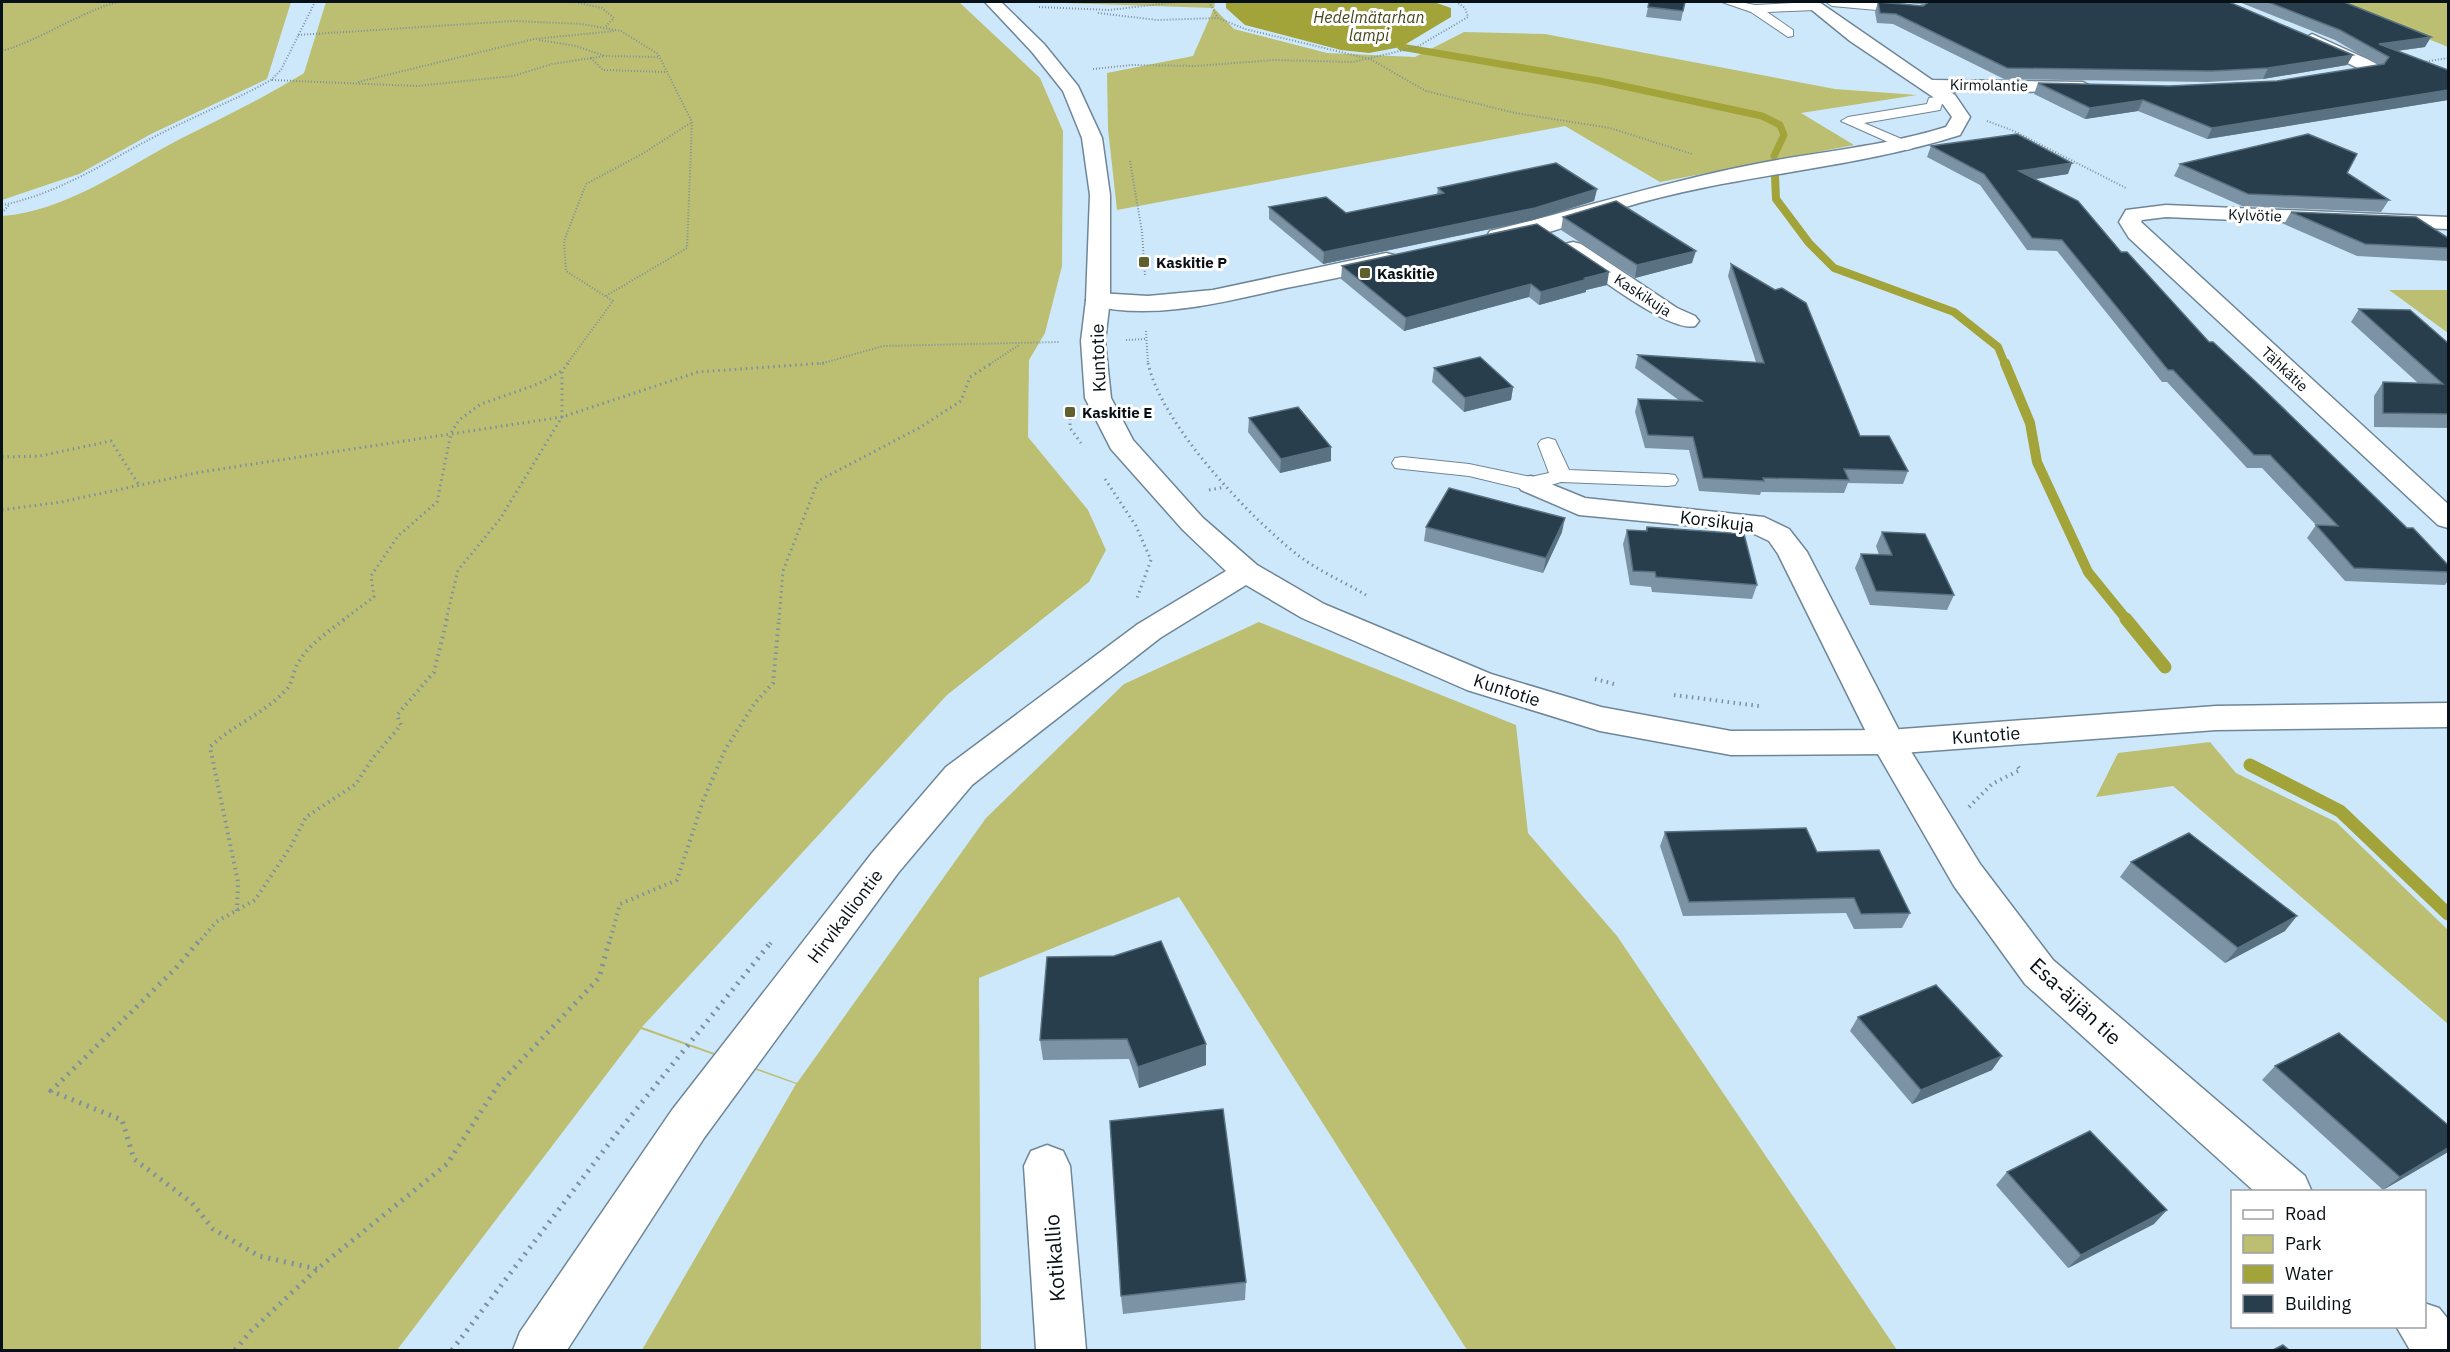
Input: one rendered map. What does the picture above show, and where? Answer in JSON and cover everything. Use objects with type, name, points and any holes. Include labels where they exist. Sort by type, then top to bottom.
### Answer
[{"type":"street","name":"Kuntotie","points":[[993,2],[1038,48],[1072,90],[1092,138],[1100,195],[1098,300],[1081,341],[1098,398],[1121,443],[1193,524],[1246,572],[1313,611],[1479,682],[1599,720],[1731,743],[1888,742],[2216,718],[2448,715]]},
{"type":"street","points":[[1481,240],[1539,227],[1619,202],[1752,171],[1906,146],[1953,132],[1961,117],[1949,99],[1812,4]]},
{"type":"street","points":[[2295,32],[2353,57],[2372,68]]},
{"type":"street","points":[[2343,75],[2372,68]]},
{"type":"street","name":"Kirmolantie","points":[[1929,85],[2098,88]]},
{"type":"street","name":"Kylvötie","points":[[2133,214],[2166,211],[2448,222]]},
{"type":"street","name":"Tähkätie","points":[[2133,214],[2130,222],[2137,233],[2448,519]]},
{"type":"street","name":"Kaskikuja","points":[[1539,227],[1669,313],[1687,321]]},
{"type":"street","points":[[1098,300],[1148,303],[1213,297],[1411,255]]},
{"type":"street","name":"Korsikuja","points":[[1531,484],[1579,506],[1754,523],[1779,535],[1792,552],[1874,708],[1888,742]]},
{"type":"street","points":[[2411,485],[2448,484]]},
{"type":"street","name":"Hirvikalliontie","points":[[538,1350],[688,1124],[885,863],[959,776],[1045,708],[1149,631],[1246,572]]},
{"type":"street","name":"Esa-äijän tie","points":[[1888,742],[1967,875],[2039,972],[2288,1190]]},
{"type":"street","name":"Kotikallio","points":[[1047,1166],[1061,1350]]},
{"type":"street","points":[[2423,1328],[2443,1350]]},
{"type":"lane","points":[[1728,2],[1755,9],[1812,4]]},
{"type":"lane","points":[[1832,2],[1920,10]]},
{"type":"lane","points":[[1755,9],[1788,33]]},
{"type":"lane","points":[[1906,146],[1848,121],[1935,107],[1934,101],[1949,99]]},
{"type":"lane","points":[[1548,444],[1561,476]]},
{"type":"lane","points":[[1403,463],[1469,470],[1531,484],[1561,476],[1666,480]]},
{"type":"path","points":[[2,51],[18,48],[51,28],[105,4],[118,2]]},
{"type":"path","points":[[2,205],[82,176],[158,135],[271,80],[281,69],[315,2]]},
{"type":"path","points":[[575,2],[602,8],[614,18],[605,28]]},
{"type":"path","points":[[1082,11],[1145,10],[1178,2]]},
{"type":"path","points":[[1209,2],[1218,18]]},
{"type":"path","points":[[1083,70],[1132,64],[1196,66],[1274,60],[1353,62],[1370,59],[1417,47],[1468,17],[1465,8],[1456,2]]},
{"type":"path","points":[[1039,8],[1157,20],[1218,18],[1245,29],[1370,59],[1426,91],[1515,113],[1610,128],[1752,171]]},
{"type":"path","points":[[298,35],[514,21],[582,24],[621,31],[659,57],[692,122],[687,248],[606,296]]},
{"type":"path","points":[[353,84],[534,39],[621,31]]},
{"type":"path","points":[[534,39],[576,46],[605,56]]},
{"type":"path","points":[[271,80],[417,86],[486,79],[605,56],[659,57]]},
{"type":"path","points":[[591,58],[603,70],[638,73],[667,72]]},
{"type":"path","points":[[2372,68],[2395,67],[2448,58]]},
{"type":"path","points":[[1961,117],[1994,122],[2014,131],[2166,211]]},
{"type":"path","points":[[237,911],[238,882],[210,747],[228,730],[253,719],[289,687],[298,663],[316,641],[374,597],[371,576],[398,536],[437,502],[451,433],[459,420],[481,404],[538,384],[562,371],[613,301],[566,271],[564,241],[586,184],[642,154],[692,122]]},
{"type":"path","points":[[2,213],[10,204]]},
{"type":"path","points":[[2,508],[60,502],[201,472],[562,417],[698,372],[817,365],[883,346],[1019,345],[1146,339]]},
{"type":"path","points":[[235,1350],[251,1331],[317,1269],[447,1164],[499,1084],[599,978],[620,904],[677,880],[708,788],[730,736],[752,705],[773,683],[783,571],[818,482],[919,428],[961,401],[970,377],[1019,345]]},
{"type":"path","points":[[317,1269],[259,1256],[213,1229],[192,1203],[134,1159],[123,1120],[51,1091],[175,969],[216,922],[255,900],[291,846],[306,817],[356,784],[372,759],[401,725],[398,715],[434,672],[458,570],[500,519],[562,417],[562,371]]},
{"type":"path","points":[[1070,412],[1070,428],[1083,446]]},
{"type":"path","points":[[2,458],[40,456],[111,441],[139,485]]},
{"type":"path","points":[[1101,474],[1136,526],[1151,560],[1138,597],[1130,604]]},
{"type":"path","points":[[452,1350],[614,1137],[779,932]]},
{"type":"green space","points":[[2,2],[291,2],[267,79],[151,134],[79,174],[2,200]]},
{"type":"green space","points":[[326,2],[959,2],[1040,78],[1063,131],[1062,266],[1045,333],[1029,360],[1028,437],[1088,510],[1106,550],[1089,582],[947,695],[642,1027],[797,1083],[986,818],[1124,684],[1259,622],[1516,725],[1528,833],[1617,936],[1897,1350],[1467,1350],[1179,897],[979,978],[981,1350],[642,1350],[796,1084],[641,1029],[397,1350],[2,1350],[2,216],[49,206],[72,197],[117,175],[304,73]]},
{"type":"green space","points":[[1033,2],[1215,2],[1214,8]]},
{"type":"green space","points":[[2338,2],[2448,2],[2448,47]]},
{"type":"green space","points":[[1214,8],[1234,29],[1327,53],[1415,57],[1464,32],[1545,34],[1835,89],[1917,95],[1801,113],[1854,145],[1660,182],[1565,126],[1117,210],[1108,129],[1107,73],[1193,56]]},
{"type":"green space","points":[[2389,290],[2448,290],[2448,333]]},
{"type":"green space","points":[[2210,742],[2236,773],[2336,822],[2448,930],[2448,1024],[2173,786],[2096,797],[2118,753]]},
{"type":"water","name":"Hedelmätarhan lampi","points":[[1226,2],[1434,2],[1451,8],[1451,17],[1401,47],[1369,53],[1341,50],[1245,25],[1226,8]]},
{"type":"building","points":[[1649,2],[1685,2],[1683,11],[1648,7]]},
{"type":"building","points":[[1878,2],[1923,6],[1929,2],[2229,2],[2353,55],[2268,68],[2212,71],[2007,68],[1896,14],[1880,13]]},
{"type":"building","points":[[2268,2],[2344,2],[2431,37],[2379,44],[2448,70],[2448,90],[2212,128],[2143,100],[2090,108],[2038,83],[2169,86],[2277,81],[2384,64],[2389,57],[2340,30]]},
{"type":"building","points":[[2017,134],[2072,163],[2019,171],[2078,201],[2121,252],[2127,252],[2209,342],[2213,342],[2255,381],[2407,528],[2413,528],[2448,565],[2448,572],[2354,568],[2316,525],[2338,526],[2270,455],[2254,455],[2173,370],[2168,370],[2062,240],[2032,238],[1984,174],[1931,146]]},
{"type":"building","points":[[2308,134],[2357,154],[2347,173],[2389,200],[2248,194],[2180,164]]},
{"type":"building","points":[[1556,163],[1597,189],[1535,208],[1324,252],[1269,207],[1326,197],[1346,213],[1444,193],[1438,188]]},
{"type":"building","points":[[1616,201],[1696,251],[1637,265],[1563,217]]},
{"type":"building","points":[[2291,212],[2416,217],[2448,238],[2448,248],[2365,244]]},
{"type":"building","points":[[1537,224],[1609,272],[1541,292],[1531,284],[1406,318],[1342,266]]},
{"type":"building","points":[[1731,264],[1775,290],[1782,288],[1806,303],[1860,436],[1889,436],[1908,471],[1844,469],[1849,480],[1763,478],[1764,481],[1703,478],[1693,437],[1648,435],[1638,399],[1702,401],[1638,355],[1764,363]]},
{"type":"building","points":[[2359,309],[2410,310],[2448,343],[2448,414],[2383,413],[2383,382],[2443,384]]},
{"type":"building","points":[[1480,357],[1513,387],[1465,398],[1434,368]]},
{"type":"building","points":[[1298,407],[1331,447],[1281,459],[1249,418]]},
{"type":"building","points":[[1449,488],[1565,518],[1546,558],[1426,527]]},
{"type":"building","points":[[1647,527],[1744,534],[1757,585],[1656,577],[1655,572],[1633,571],[1627,530],[1647,531]]},
{"type":"building","points":[[1882,532],[1925,534],[1954,595],[1876,591],[1861,554],[1892,555]]},
{"type":"building","points":[[1806,828],[1817,852],[1879,850],[1910,913],[1861,914],[1854,898],[1689,902],[1665,832]]},
{"type":"building","points":[[2189,833],[2297,916],[2238,948],[2131,862]]},
{"type":"building","points":[[1161,941],[1206,1044],[1138,1067],[1127,1039],[1040,1040],[1047,957],[1114,956]]},
{"type":"building","points":[[1936,985],[2002,1056],[1921,1090],[1858,1017]]},
{"type":"building","points":[[2339,1033],[2448,1125],[2448,1148],[2400,1177],[2275,1066]]},
{"type":"building","points":[[1223,1109],[1246,1282],[1121,1296],[1110,1121]]},
{"type":"building","points":[[2090,1131],[2167,1210],[2081,1255],[2007,1172]]},
{"type":"building","points":[[2283,1345],[2289,1350],[2273,1350]]},
{"type":"waterway","points":[[1401,47],[1600,81],[1762,116],[1780,125],[1784,135],[1774,156]]},
{"type":"waterway","points":[[1775,176],[1776,199],[1809,243],[1834,268],[1954,312],[1998,347],[2005,364]]},
{"type":"waterway","points":[[2005,363],[2030,423],[2037,462],[2088,572],[2127,620]]},
{"type":"waterway","points":[[2126,619],[2165,667]]},
{"type":"waterway","points":[[2250,765],[2340,811],[2448,914]]},
{"type":"place","name":"Kaskitie P","points":[[1144,262]]},
{"type":"place","name":"Kaskitie","points":[[1365,273]]},
{"type":"place","name":"Kaskitie E","points":[[1070,412]]}]
